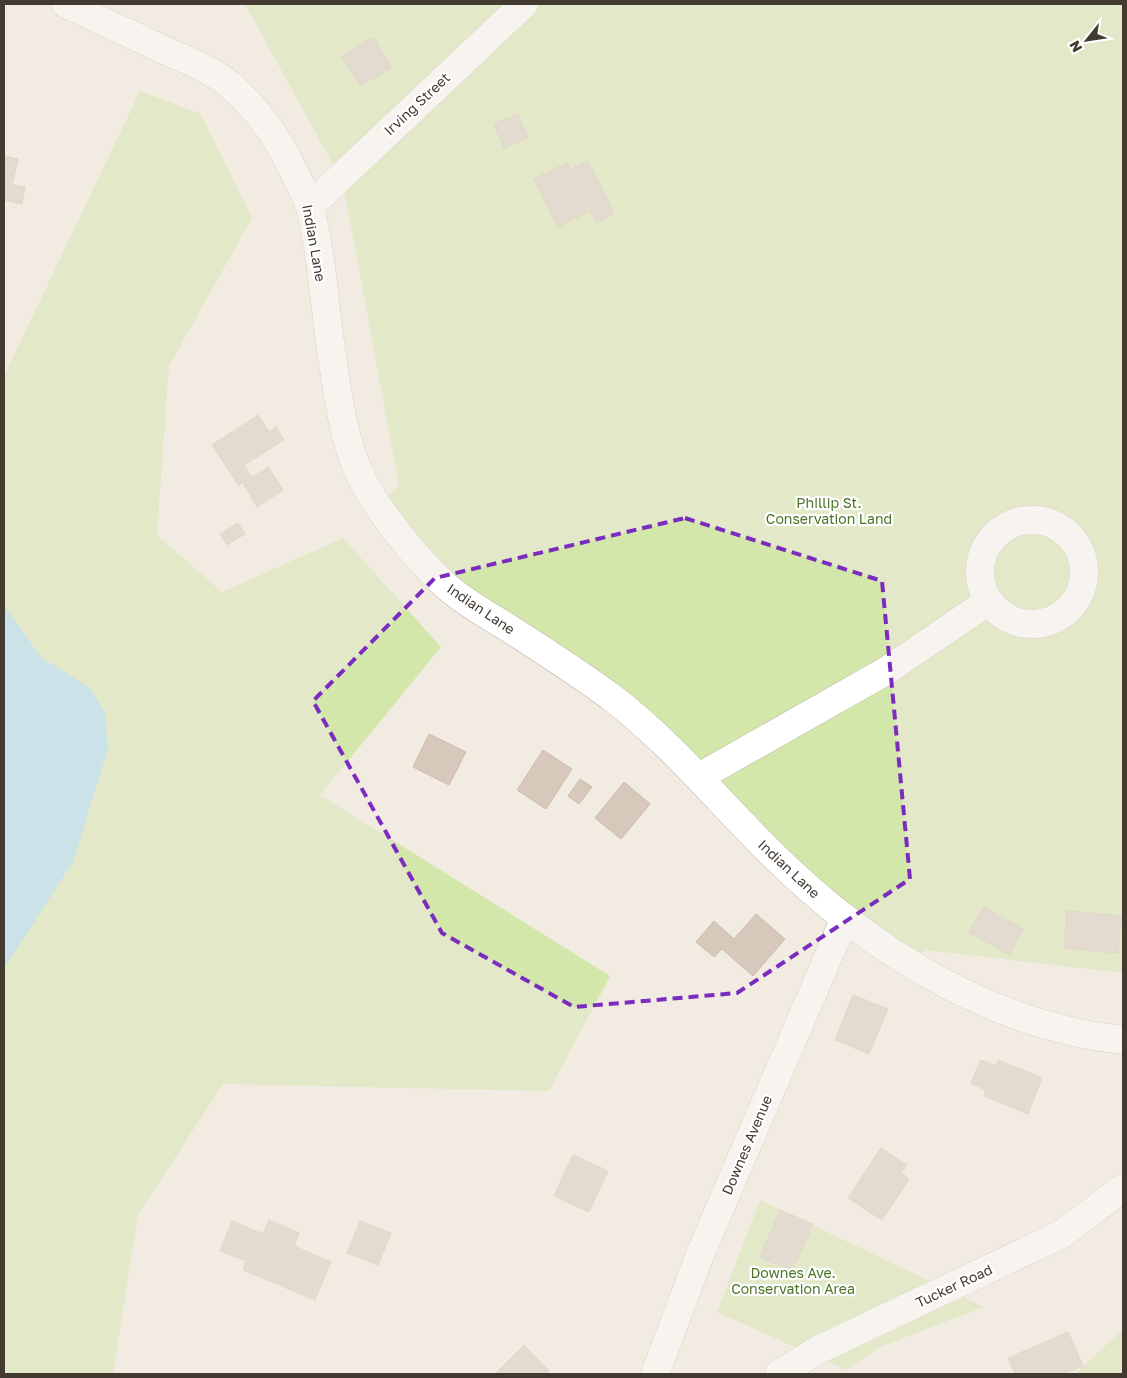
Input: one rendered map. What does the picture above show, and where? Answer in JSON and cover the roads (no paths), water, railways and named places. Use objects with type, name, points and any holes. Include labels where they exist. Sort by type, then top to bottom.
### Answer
[{"type":"street","name":"Indian Lane","points":[[66,4],[186,60],[226,82],[270,127],[289,160],[310,206],[343,424],[354,462],[372,498],[420,559],[446,586],[615,700],[648,728],[699,777],[771,854],[816,896],[845,918],[934,977],[973,998],[1014,1015],[1055,1028],[1097,1038],[1123,1040]]},
{"type":"street","name":"Irving Street","points":[[310,206],[524,4]]},
{"type":"street","points":[[699,777],[886,671],[989,602]]},
{"type":"street","name":"Downes Avenue","points":[[655,1374],[701,1252],[845,918]]},
{"type":"street","name":"Tucker Road","points":[[779,1374],[818,1350],[1062,1234],[1123,1188]]},
{"type":"water","points":[[4,605],[41,657],[91,689],[105,713],[108,749],[73,862],[4,968]]},
{"type":"park label","name":"Phillip St. Conservation Land","points":[[829,512]]},
{"type":"park label","name":"Downes Ave. Conservation Area","points":[[793,1282]]}]
